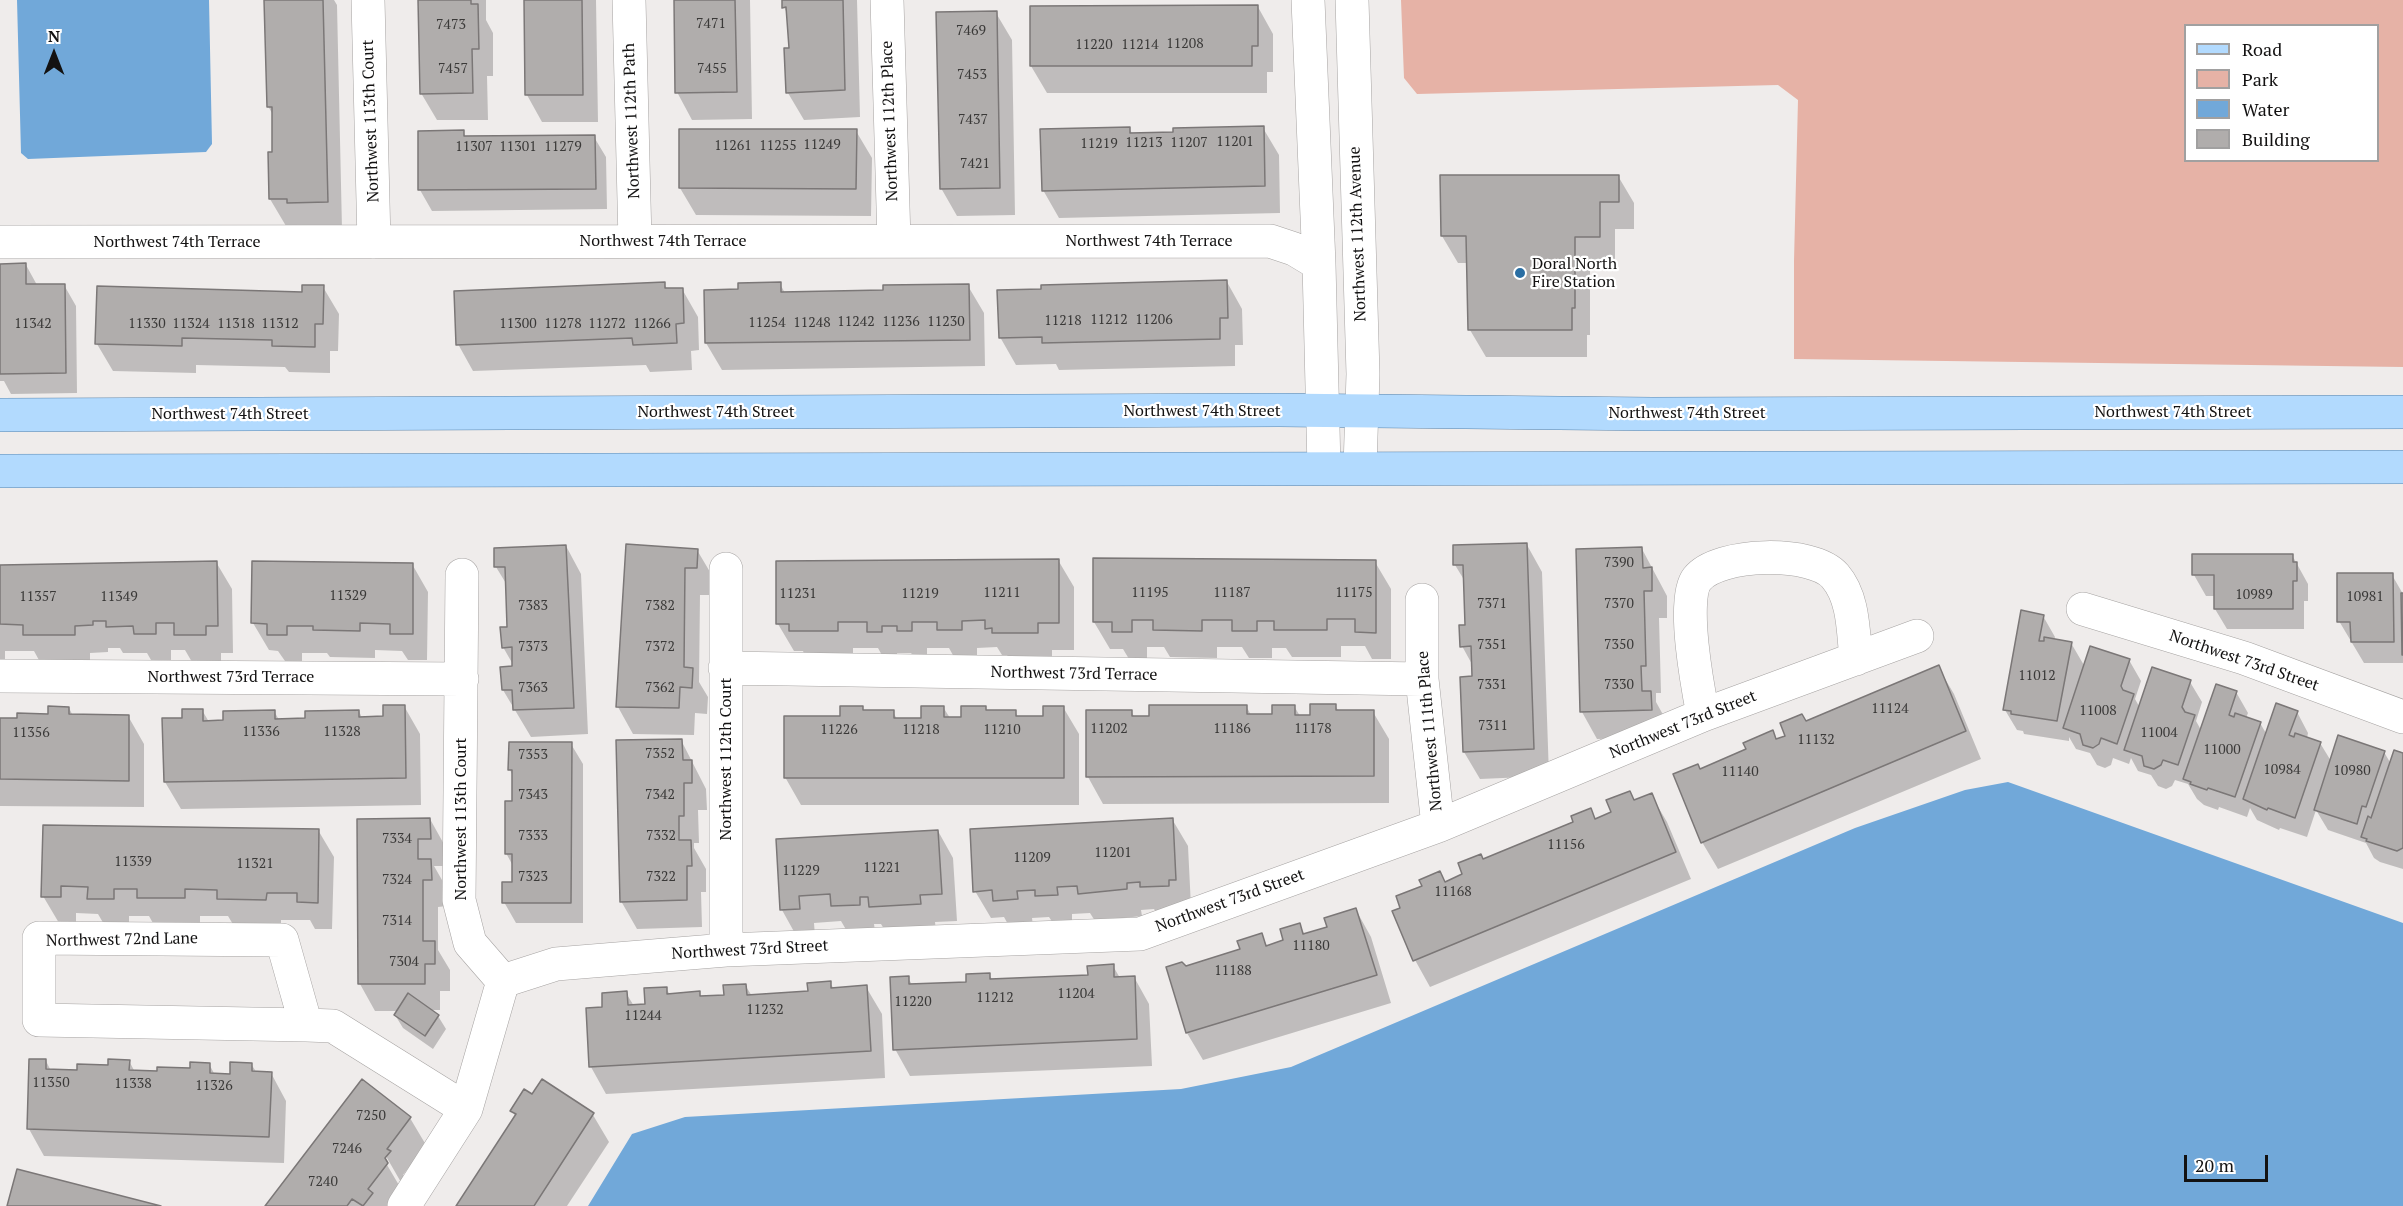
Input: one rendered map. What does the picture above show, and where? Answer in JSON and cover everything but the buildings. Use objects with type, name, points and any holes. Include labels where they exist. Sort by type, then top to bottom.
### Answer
[{"type":"main road","name":"Northwest 74th Street","points":[[0,415],[1323,411],[1653,414],[2403,412]]},
{"type":"main road","points":[[0,471],[2403,467]]},
{"type":"street","name":"Northwest 113th Court","points":[[368,0],[374,242]]},
{"type":"street","name":"Northwest 112th Path","points":[[629,0],[636,241]]},
{"type":"street","name":"Northwest 112th Place","points":[[887,0],[894,241]]},
{"type":"street","points":[[1308,0],[1319,264],[1324,468]]},
{"type":"street","name":"Northwest 112th Avenue","points":[[1352,0],[1363,374],[1360,468]]},
{"type":"street","name":"Northwest 74th Terrace","points":[[0,242],[1265,241],[1282,243],[1319,264]]},
{"type":"street","points":[[1703,715],[1694,663],[1691,598],[1696,579],[1720,563],[1740,559],[1773,558],[1801,561],[1833,573],[1842,585],[1851,609],[1856,658]]},
{"type":"street","name":"Northwest 112th Court","points":[[726,569],[726,950]]},
{"type":"street","name":"Northwest 113th Court","points":[[462,575],[459,900],[470,943],[503,981]]},
{"type":"street","name":"Northwest 111th Place","points":[[1422,600],[1422,679],[1438,826]]},
{"type":"street","name":"Northwest 73rd Street","points":[[2083,609],[2244,658],[2403,717]]},
{"type":"street","name":"Northwest 73rd Street","points":[[503,981],[556,964],[726,950],[1140,934],[1438,826],[1703,715],[1917,636]]},
{"type":"street","name":"Northwest 73rd Terrace","points":[[725,668],[1422,679]]},
{"type":"street","name":"Northwest 73rd Terrace","points":[[0,676],[462,679]]},
{"type":"street","name":"Northwest 72nd Lane","points":[[306,1025],[282,940],[39,938],[39,1020],[333,1026],[466,1109]]},
{"type":"street","points":[[404,1206],[466,1109],[503,981]]},
{"type":"green space","points":[[1401,0],[2403,0],[2403,367],[1794,359],[1798,100],[1778,85],[1417,94],[1404,78]]},
{"type":"water","points":[[17,0],[209,0],[212,144],[206,152],[28,159],[21,153]]},
{"type":"water","points":[[2008,782],[2403,923],[2403,1206],[588,1206],[632,1134],[685,1117],[1181,1089],[1291,1067],[1855,828],[1965,790]]},
{"type":"place","name":"Doral North Fire Station","points":[[1520,273]]}]
